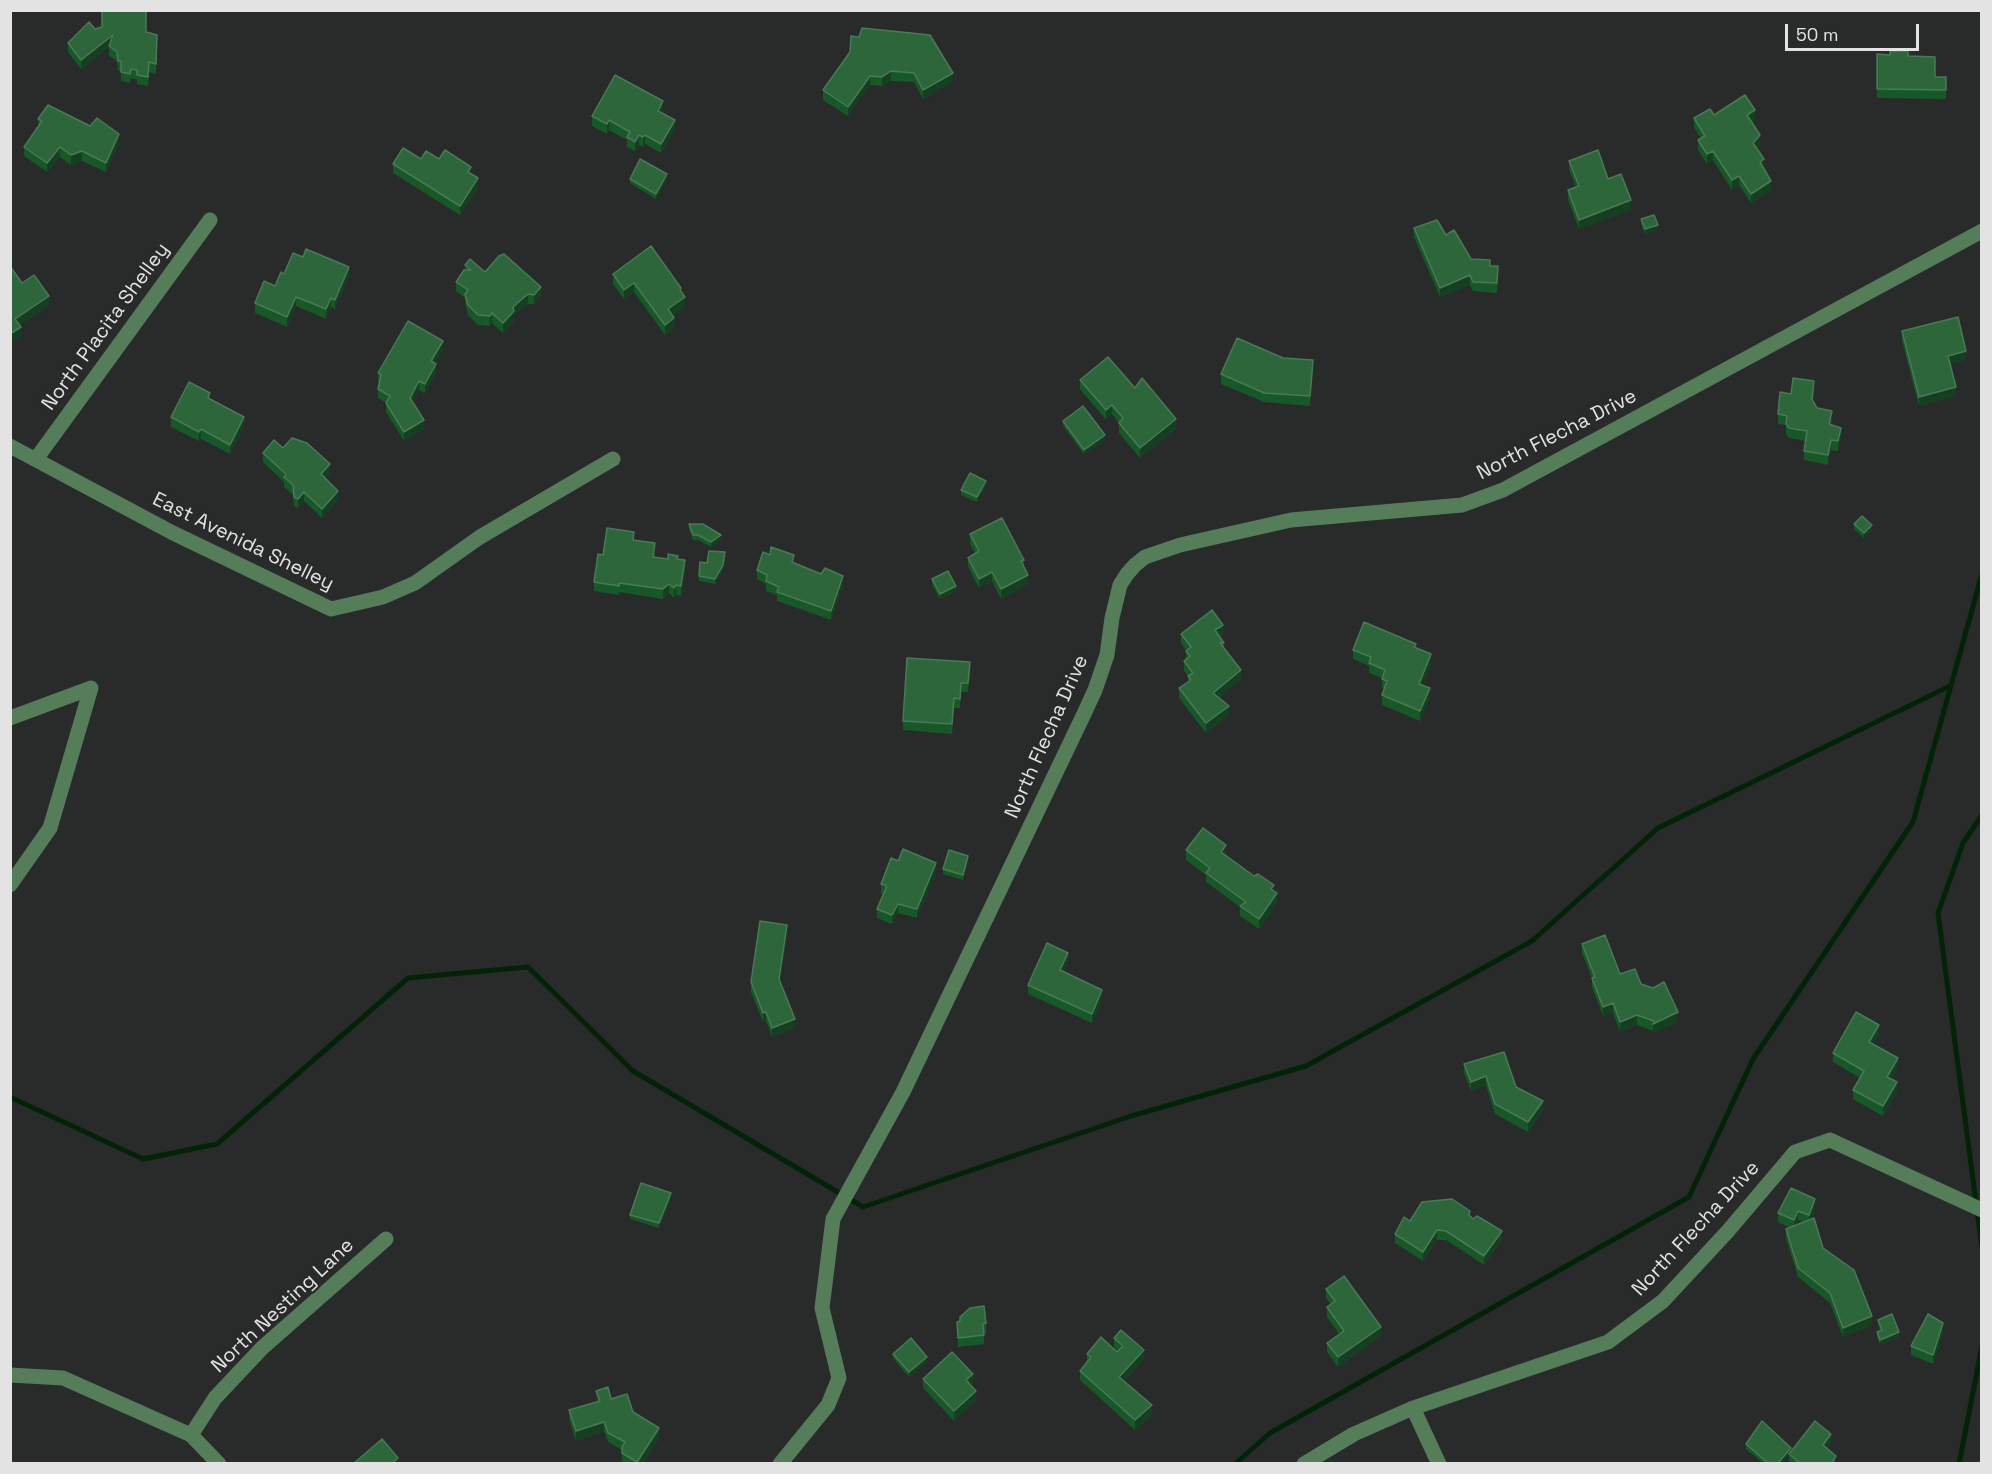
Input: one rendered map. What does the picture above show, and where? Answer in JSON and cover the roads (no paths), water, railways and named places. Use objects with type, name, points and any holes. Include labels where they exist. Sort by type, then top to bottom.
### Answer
[{"type":"street","name":"North Placita Shelley","points":[[36,459],[210,220]]},
{"type":"street","name":"North Flecha Drive","points":[[780,1464],[828,1405],[839,1378],[822,1308],[832,1219],[903,1092],[1095,690],[1107,655],[1112,618],[1120,585],[1126,574],[1145,557],[1180,545],[1291,520],[1462,505],[1503,490],[1982,231]]},
{"type":"street","name":"East Avenida Shelley","points":[[10,446],[173,533],[331,609],[383,597],[415,583],[480,537],[613,459]]},
{"type":"street","points":[[10,718],[91,688],[50,828],[10,885]]},
{"type":"street","name":"North Flecha Drive","points":[[1304,1464],[1354,1434],[1413,1408],[1608,1342],[1663,1301],[1728,1231],[1795,1152],[1830,1140],[1982,1210]]},
{"type":"street","name":"North Nesting Lane","points":[[191,1435],[215,1398],[262,1348],[386,1239]]},
{"type":"street","points":[[10,1375],[63,1378],[191,1435],[219,1464]]},
{"type":"street","points":[[1413,1408],[1439,1464]]},
{"type":"waterway","points":[[1235,1464],[1270,1433],[1689,1197],[1753,1059],[1913,822],[1982,574]]},
{"type":"waterway","points":[[10,1097],[143,1159],[217,1144],[408,978],[528,967],[633,1071],[863,1207],[1131,1116],[1306,1066],[1532,941],[1658,828],[1950,686]]},
{"type":"waterway","points":[[1982,815],[1963,843],[1938,913],[1982,1248]]},
{"type":"waterway","points":[[1959,1464],[1982,1346]]}]
